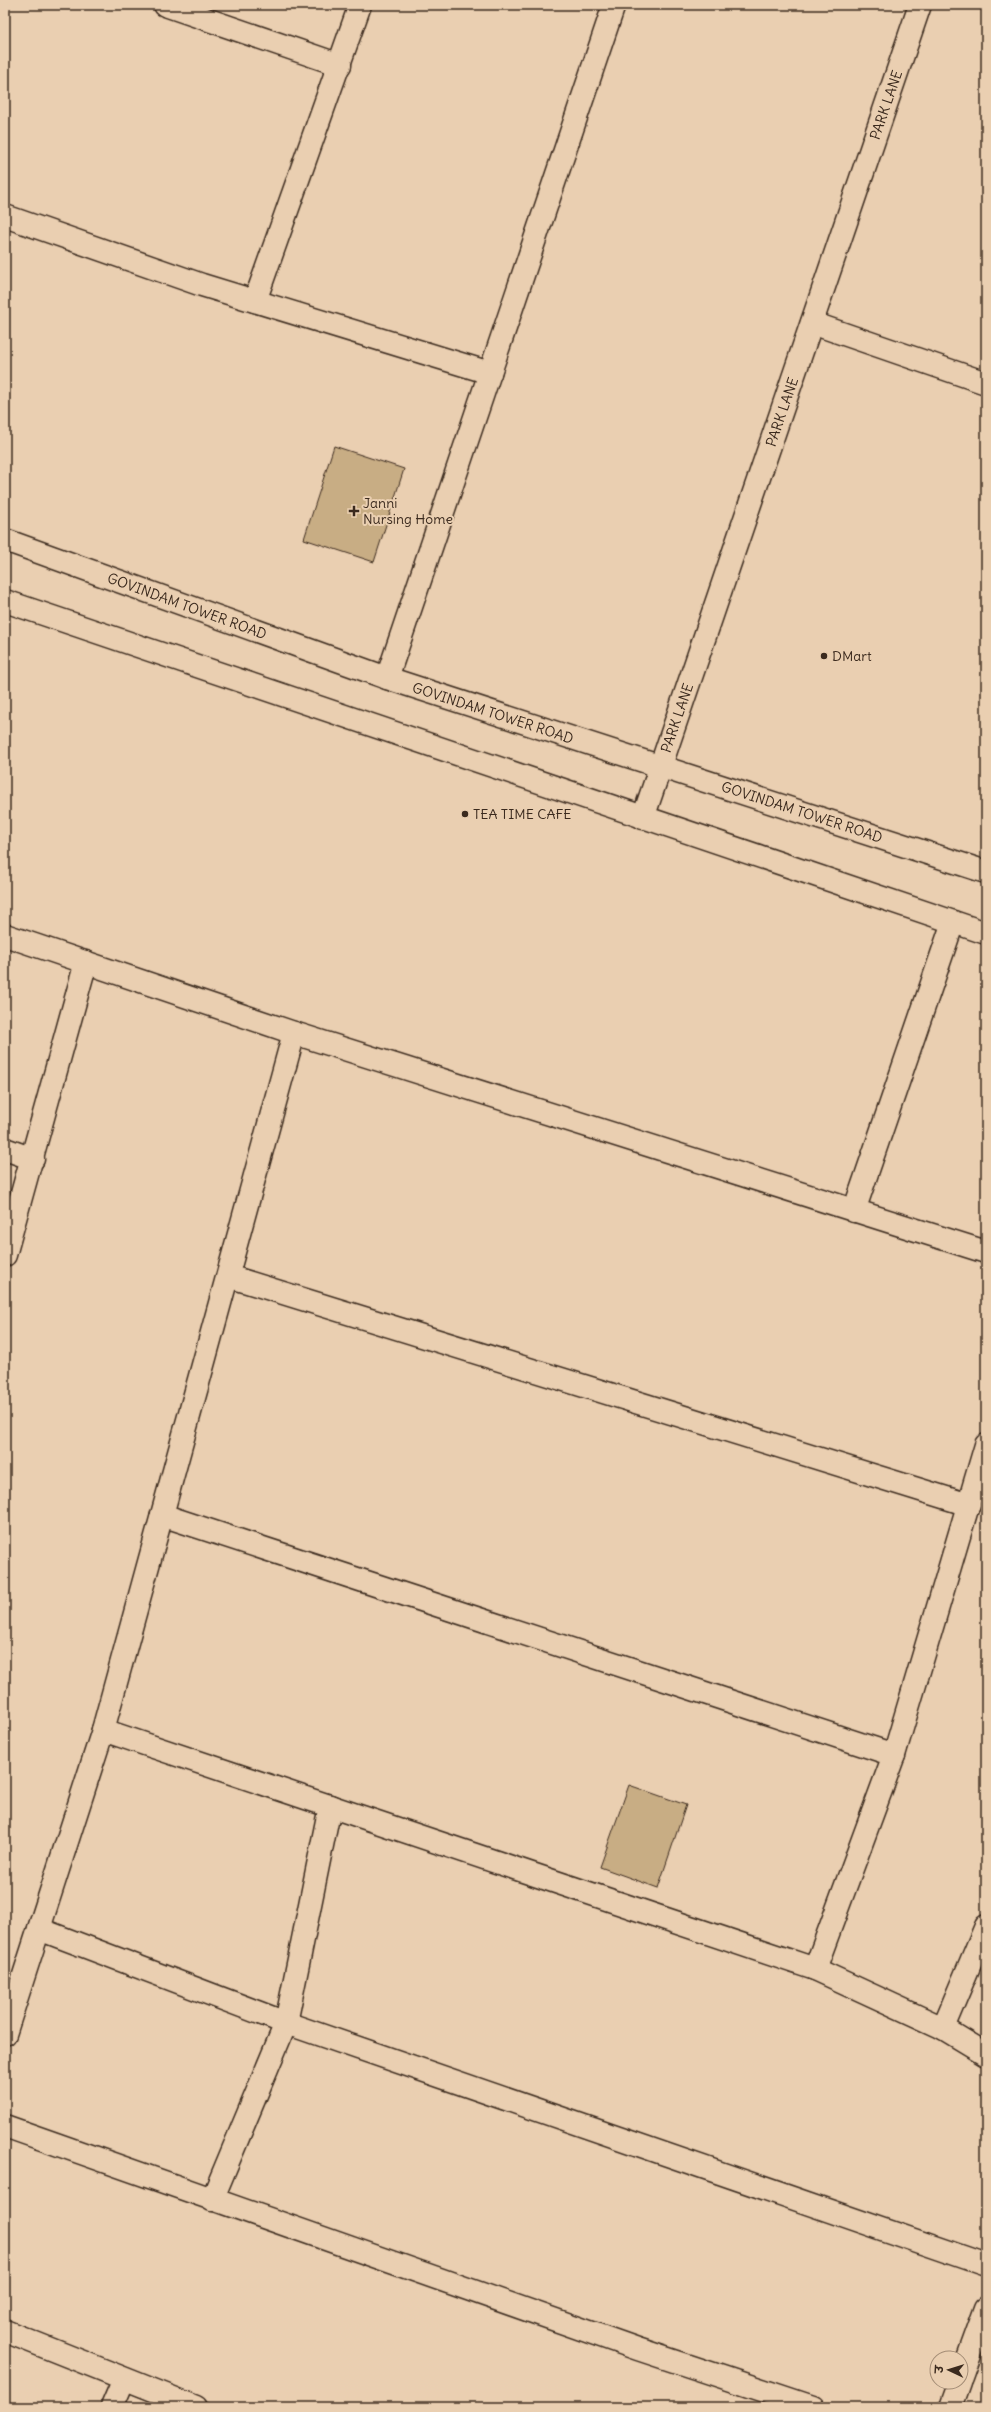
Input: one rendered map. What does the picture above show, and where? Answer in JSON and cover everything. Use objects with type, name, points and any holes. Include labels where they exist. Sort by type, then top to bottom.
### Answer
[{"type":"street","points":[[165,5],[340,65]]},
{"type":"street","points":[[255,301],[340,65],[360,5]]},
{"type":"street","points":[[387,678],[614,5]]},
{"type":"street","name":"PARK LANE","points":[[643,818],[920,5]]},
{"type":"street","points":[[5,216],[255,301],[490,373]]},
{"type":"street","points":[[812,324],[986,384]]},
{"type":"street","name":"GOVINDAM TOWER ROAD","points":[[5,540],[387,678],[986,872]]},
{"type":"street","points":[[5,602],[986,933]]},
{"type":"street","points":[[854,1211],[953,922]]},
{"type":"street","points":[[5,935],[294,1033],[986,1252]]},
{"type":"street","points":[[5,1255],[33,1159],[86,962]]},
{"type":"street","points":[[5,2034],[103,1730],[294,1033]]},
{"type":"street","points":[[5,1149],[33,1159]]},
{"type":"street","points":[[228,1276],[968,1504]]},
{"type":"street","points":[[815,1970],[894,1755],[986,1446]]},
{"type":"street","points":[[162,1515],[894,1755]]},
{"type":"street","points":[[103,1730],[815,1970],[943,2028],[986,2054]]},
{"type":"street","points":[[212,2200],[286,2023],[330,1806]]},
{"type":"street","points":[[943,2028],[986,1926]]},
{"type":"street","points":[[39,1929],[286,2023],[986,2265]]},
{"type":"street","points":[[5,2126],[638,2349],[813,2407]]},
{"type":"street","points":[[969,2355],[986,2308]]},
{"type":"street","points":[[5,2331],[196,2407]]},
{"type":"street","points":[[112,2407],[124,2379]]},
{"type":"street","points":[[950,2407],[956,2390]]},
{"type":"building","points":[[334,446],[404,469],[374,562],[304,539]]},
{"type":"building","points":[[629,1785],[686,1805],[658,1888],[600,1867]]},
{"type":"place","name":"Janni Nursing Home","points":[[354,511]]},
{"type":"place","name":"DMart","points":[[824,656]]},
{"type":"place","name":"TEA TIME CAFE","points":[[465,814]]}]
